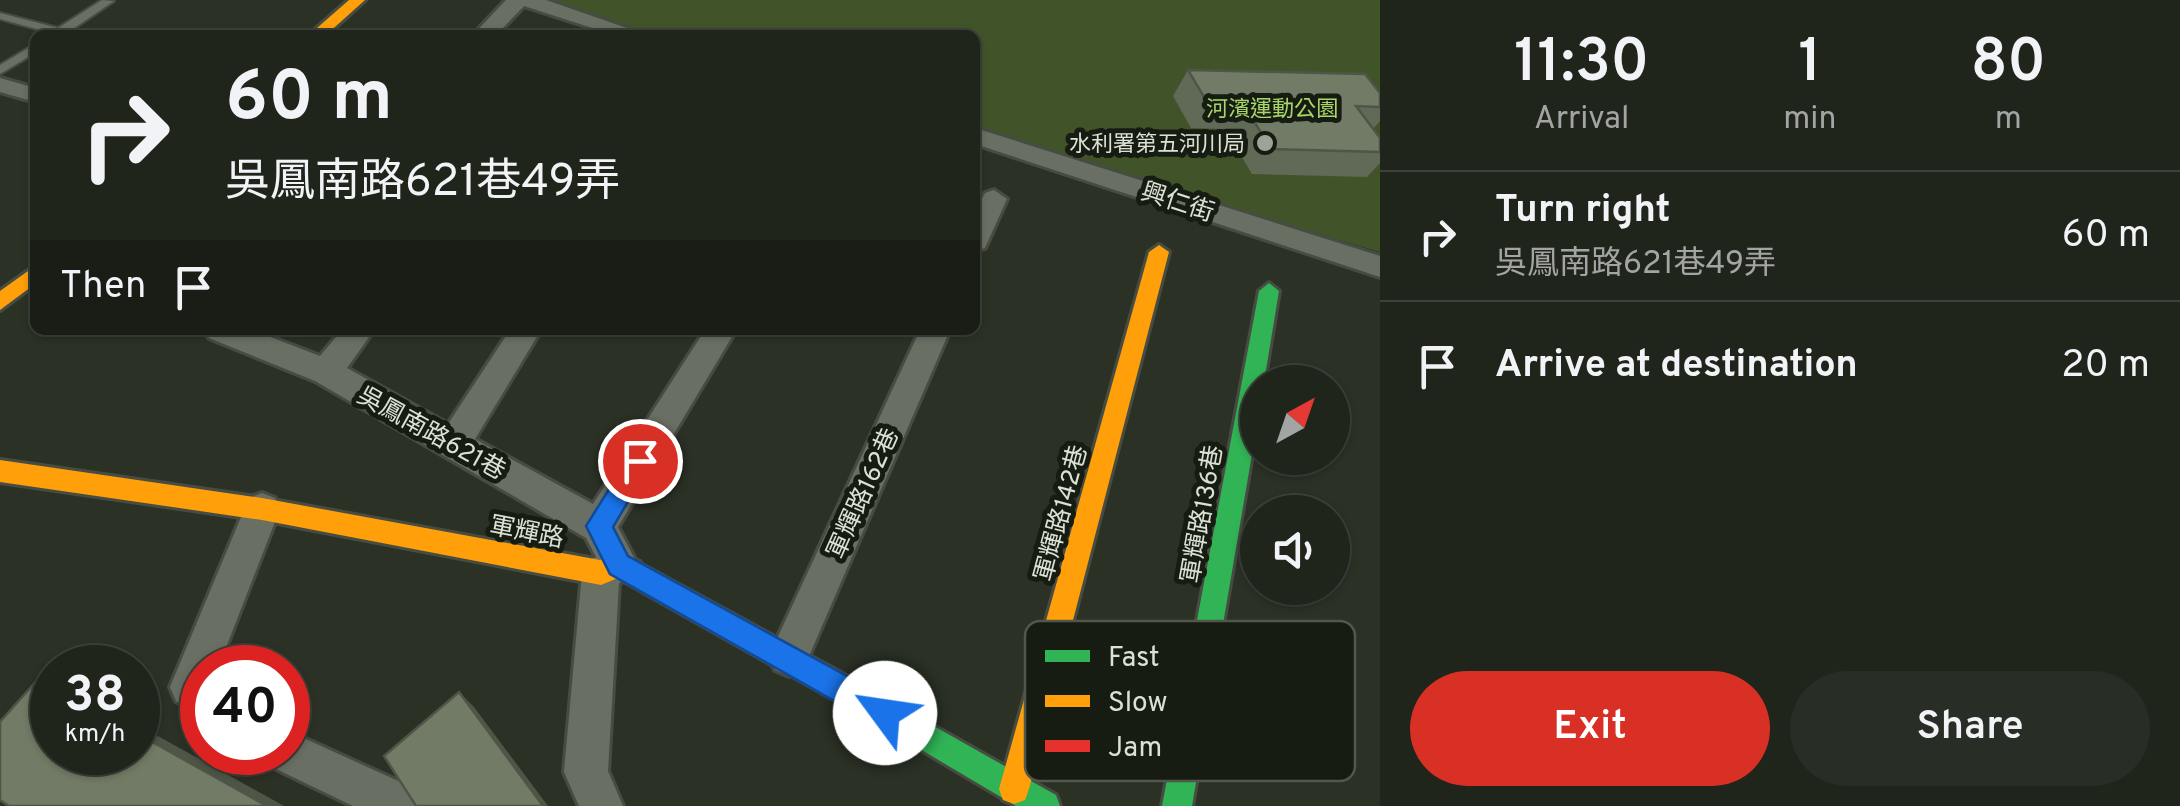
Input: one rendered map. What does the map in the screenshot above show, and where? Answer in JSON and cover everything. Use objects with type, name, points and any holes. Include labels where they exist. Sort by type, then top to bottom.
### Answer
[{"type":"street","points":[[323,30],[358,0]]},
{"type":"street","points":[[489,30],[521,0],[596,30]]},
{"type":"street","points":[[0,85],[30,94]]},
{"type":"street","name":"興仁街","points":[[980,138],[1380,266]]},
{"type":"street","points":[[980,229],[994,199]]},
{"type":"street","name":"軍輝路142巷","points":[[1059,621],[1159,252]]},
{"type":"street","points":[[0,302],[30,280]]},
{"type":"street","name":"軍輝路136巷","points":[[1210,621],[1269,291]]},
{"type":"street","name":"吳鳳南路621巷","points":[[233,335],[326,372],[599,526]]},
{"type":"street","points":[[326,372],[355,335]]},
{"type":"street","points":[[454,444],[523,335]]},
{"type":"street","points":[[601,806],[586,772],[610,569],[599,526],[718,335]]},
{"type":"street","name":"軍輝路162巷","points":[[789,656],[933,335]]},
{"type":"street","name":"軍輝路","points":[[0,471],[262,509],[610,569],[789,656],[1045,806]]},
{"type":"street","points":[[207,645],[262,509]]},
{"type":"street","name":"軍輝路142巷","points":[[1014,789],[1025,748]]},
{"type":"street","points":[[310,762],[402,806]]},
{"type":"street","name":"軍輝路136巷","points":[[1177,806],[1181,781]]},
{"type":"lane","points":[[68,30],[108,1]]},
{"type":"lane","points":[[0,16],[48,30]]},
{"type":"lane","points":[[0,70],[30,51]]},
{"type":"green space","name":"河濱運動公園","points":[[531,0],[1380,0],[1380,252],[980,133],[980,30],[632,30]]},
{"type":"building","points":[[1188,70],[1365,74],[1380,93],[1380,107],[1356,106],[1380,138],[1380,152],[1271,149],[1243,103],[1207,102]]},
{"type":"building","points":[[30,688],[30,775],[160,775],[160,746],[180,757],[180,775],[211,775],[267,806],[9,806],[0,800],[0,722]]},
{"type":"building","points":[[459,692],[543,806],[416,806],[384,756]]},
{"type":"traffic: fast","points":[[1210,621],[1269,291]]},
{"type":"traffic: fast","points":[[886,713],[1045,806]]},
{"type":"traffic: fast","points":[[1177,806],[1181,781]]},
{"type":"traffic: slow","points":[[323,30],[358,0]]},
{"type":"traffic: slow","points":[[1059,621],[1159,252]]},
{"type":"traffic: slow","points":[[0,302],[30,277]]},
{"type":"traffic: slow","points":[[0,471],[262,509],[601,573],[619,565],[631,571]]},
{"type":"traffic: slow","points":[[1014,789],[1025,748]]},
{"type":"traffic: jam","points":[[631,571],[886,713]]},
{"type":"place","name":"水利署第五河川局","points":[[1265,143]]},
{"type":"route","points":[[640,461],[599,526],[619,565],[789,656],[885,713]]}]
